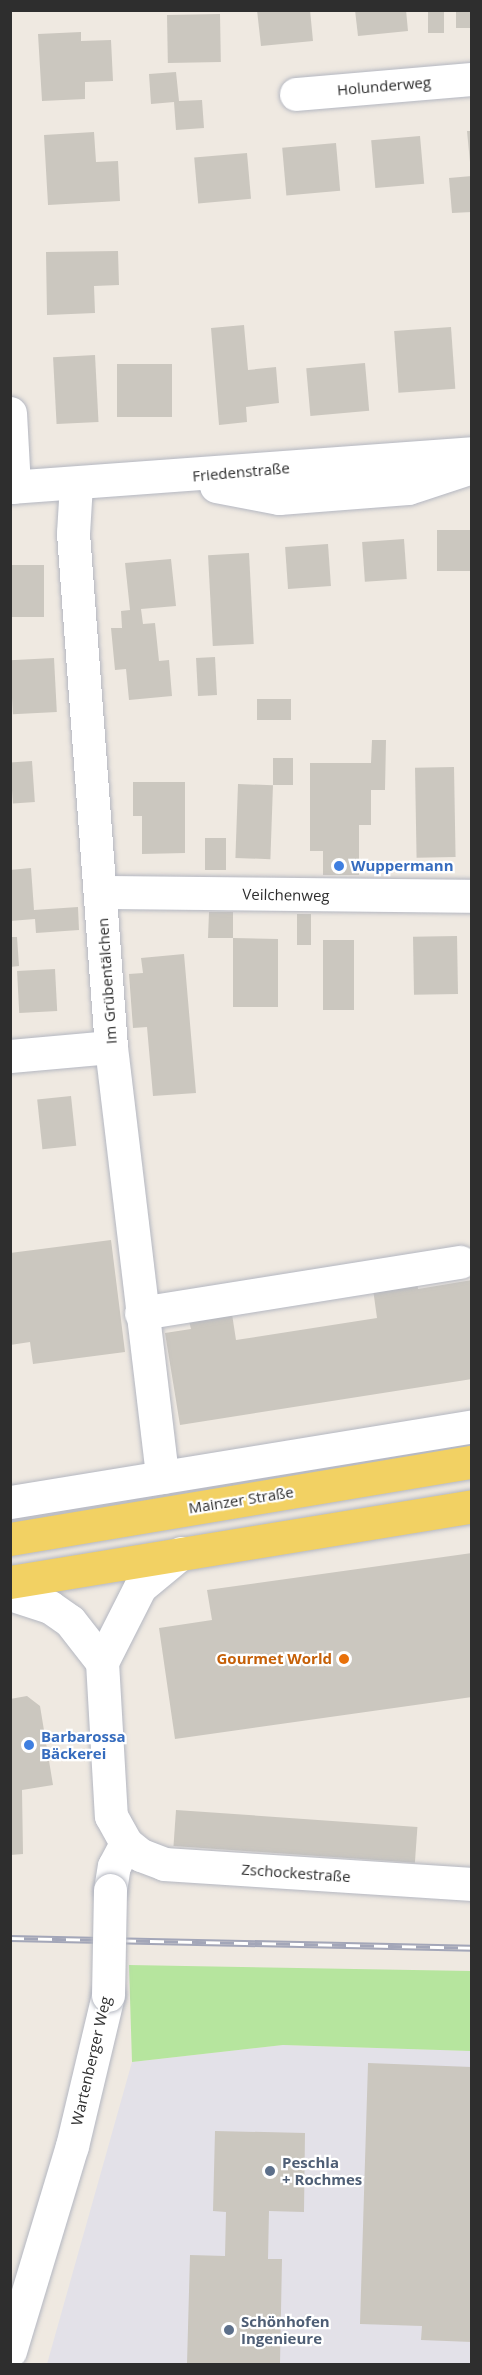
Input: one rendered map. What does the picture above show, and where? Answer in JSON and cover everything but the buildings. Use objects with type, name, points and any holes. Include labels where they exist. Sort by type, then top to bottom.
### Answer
[{"type":"main road","name":"Mainzer Straße","points":[[10,1539],[471,1462]]},
{"type":"main road","points":[[10,1582],[471,1506]]},
{"type":"street","name":"Holunderweg","points":[[296,94],[471,79]]},
{"type":"street","points":[[10,413],[12,487]]},
{"type":"street","name":"Friedenstraße","points":[[12,487],[176,478],[471,453]]},
{"type":"street","points":[[176,478],[279,498],[408,488],[471,467]]},
{"type":"street","name":"Im Grübentälchen","points":[[76,484],[73,533],[111,1047],[162,1477]]},
{"type":"street","name":"Veilchenweg","points":[[101,892],[471,896]]},
{"type":"street","points":[[10,1056],[111,1047]]},
{"type":"street","points":[[141,1314],[460,1262]]},
{"type":"street","points":[[10,1502],[471,1426]]},
{"type":"street","points":[[126,1843],[110,1809],[102,1662],[140,1587],[181,1553]]},
{"type":"street","points":[[10,1594],[50,1607],[70,1621],[102,1662]]},
{"type":"street","name":"Zschockestraße","points":[[126,1843],[141,1855],[165,1864],[471,1884]]},
{"type":"street","name":"Wartenberger Weg","points":[[10,2351],[72,2146],[108,1995],[110,1890],[114,1866],[126,1843]]},
{"type":"shaded area","points":[[283,2045],[471,2051],[471,2364],[47,2364],[132,2062]]},
{"type":"green space","points":[[129,1965],[471,1971],[471,2051],[283,2045],[132,2062]]},
{"type":"railway","points":[[10,1938],[472,1948]]},
{"type":"place","name":"Wuppermann","points":[[339,866]]},
{"type":"place","name":"Gourmet World","points":[[344,1659]]},
{"type":"place","name":"Barbarossa Bäckerei","points":[[29,1745]]},
{"type":"place","name":"Peschla + Rochmes","points":[[270,2171]]},
{"type":"place","name":"Schönhofen Ingenieure","points":[[229,2330]]}]
